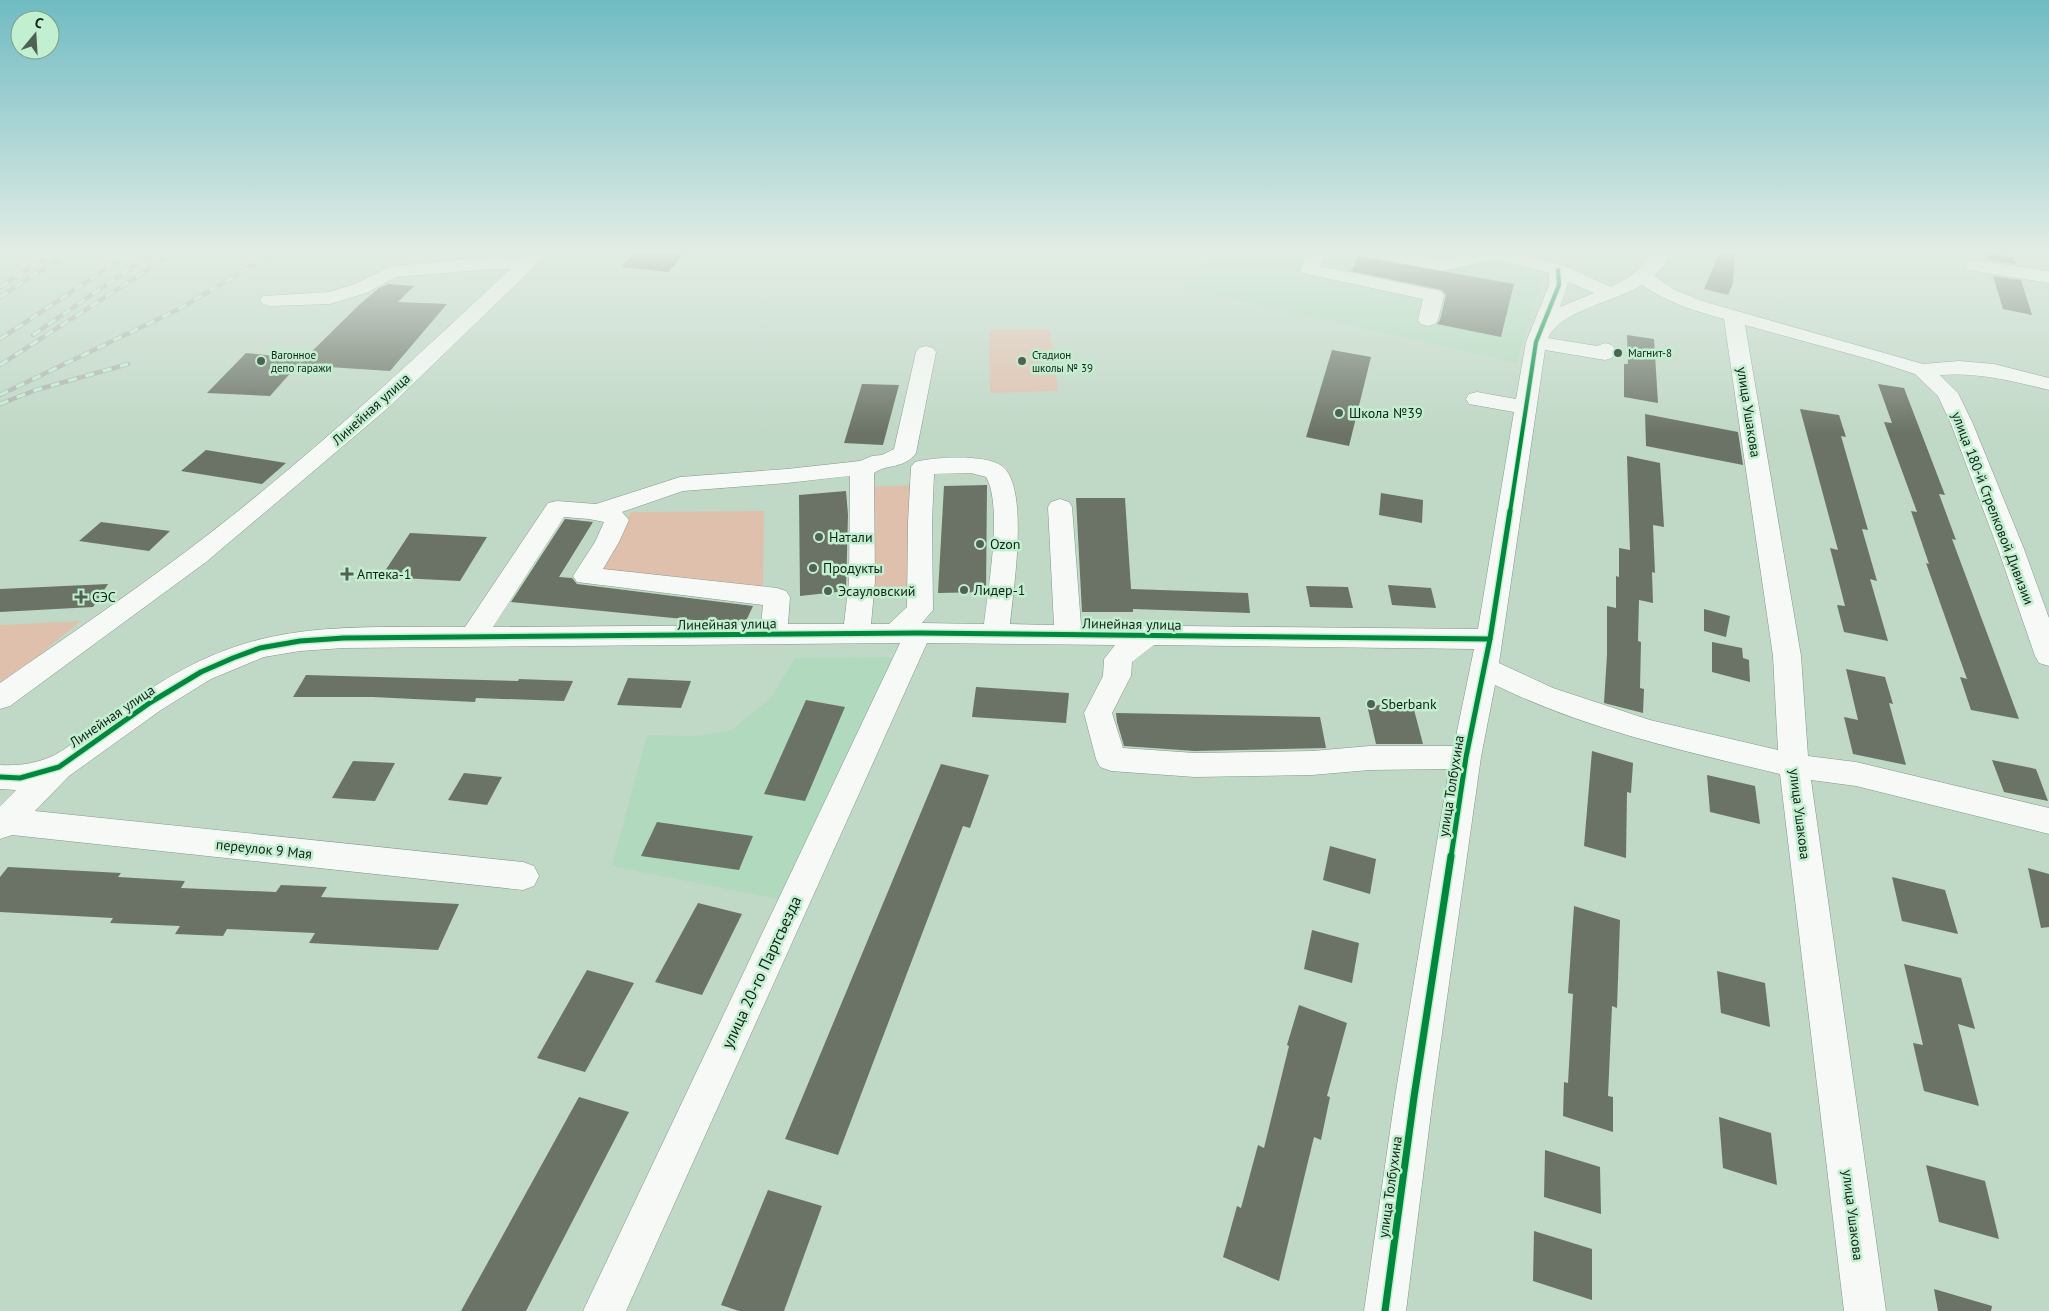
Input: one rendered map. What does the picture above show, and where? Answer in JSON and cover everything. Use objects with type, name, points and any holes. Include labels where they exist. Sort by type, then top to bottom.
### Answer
[{"type":"street","name":"Линейная улица","points":[[0,698],[197,556],[381,402],[475,311]]},
{"type":"street","points":[[1428,320],[1430,311]]},
{"type":"street","name":"улица Толбухина","points":[[1385,1311],[1414,1097],[1466,757],[1487,654],[1526,406],[1541,333],[1549,311]]},
{"type":"street","points":[[1567,311],[1556,316],[1541,333],[1605,354],[1605,349]]},
{"type":"street","points":[[1715,311],[1879,356],[1922,370],[1959,368],[1994,370],[2049,384]]},
{"type":"street","name":"улица Ушакова","points":[[1734,317],[1787,656],[1794,766],[1865,1311]]},
{"type":"street","points":[[856,634],[862,581],[862,470],[872,463],[887,462],[905,453],[926,352]]},
{"type":"street","name":"улица 180-й Стрелковой Дивизии","points":[[1922,370],[1947,394],[1962,424],[2011,549],[2049,656]]},
{"type":"street","points":[[1477,399],[1526,406]]},
{"type":"street","points":[[907,633],[920,610],[920,522],[924,467],[982,466],[996,472],[1002,481],[1007,516],[996,635]]},
{"type":"street","points":[[596,512],[680,484],[787,476],[867,467]]},
{"type":"street","points":[[1060,507],[1068,634]]},
{"type":"street","points":[[473,637],[557,509],[610,514],[617,520],[607,542],[586,576],[777,597],[773,635]]},
{"type":"street","name":"Линейная улица","points":[[0,777],[20,778],[59,767],[151,702],[201,672],[260,648],[300,641],[344,638],[907,633],[1068,634],[1149,635],[1487,654]]},
{"type":"street","name":"улица 20-го Партсъезда","points":[[604,1311],[907,633]]},
{"type":"street","points":[[1149,635],[1129,648],[1118,659],[1117,676],[1098,712],[1111,759],[1195,765],[1312,763],[1370,758],[1466,757]]},
{"type":"street","points":[[1487,654],[1543,696],[1650,731],[1794,766],[1856,774],[2049,821]]},
{"type":"street","points":[[2,824],[59,767]]},
{"type":"street","name":"переулок 9 Мая","points":[[2,824],[524,876]]},
{"type":"shaded area","points":[[1286,311],[1532,311],[1517,363]]},
{"type":"shaded area","name":"Стадион школы № 39","points":[[1050,329],[1058,391],[990,393],[989,330]]},
{"type":"shaded area","points":[[917,485],[918,597],[865,599],[869,487]]},
{"type":"shaded area","points":[[764,511],[763,590],[601,571],[631,512]]},
{"type":"shaded area","points":[[81,621],[0,687],[0,625]]},
{"type":"shaded area","points":[[893,657],[783,900],[612,866],[647,735],[693,736],[730,731],[771,698],[795,658]]},
{"type":"building","points":[[353,311],[441,311],[390,371],[298,365]]},
{"type":"building","points":[[1442,311],[1507,311],[1501,337],[1437,324]]},
{"type":"building","points":[[2014,311],[2031,311],[2032,315]]},
{"type":"building","points":[[1627,335],[1654,339],[1658,403],[1624,397],[1624,364],[1628,364]]},
{"type":"building","points":[[1332,350],[1371,357],[1349,446],[1306,437]]},
{"type":"building","points":[[246,353],[303,359],[270,396],[207,393]]},
{"type":"building","points":[[862,384],[899,385],[883,445],[844,443]]},
{"type":"building","points":[[1878,384],[1904,388],[1945,495],[1939,494],[1956,540],[1952,539],[2019,719],[1971,710],[1960,677],[1967,679],[1926,563],[1929,564],[1911,511],[1917,512],[1884,422],[1892,423]]},
{"type":"building","points":[[1800,409],[1839,415],[1846,437],[1841,436],[1868,530],[1862,529],[1877,581],[1870,579],[1888,641],[1844,632],[1837,605],[1845,606],[1830,548],[1838,550]]},
{"type":"building","points":[[1645,414],[1738,432],[1743,465],[1646,446]]},
{"type":"building","points":[[206,450],[286,463],[262,484],[181,471]]},
{"type":"building","points":[[1627,456],[1660,463],[1664,527],[1653,525],[1655,573],[1652,572],[1653,603],[1639,600],[1638,641],[1641,642],[1640,688],[1644,689],[1643,713],[1604,703],[1607,655],[1607,606],[1616,608],[1616,576],[1619,577],[1619,548],[1630,550]]},
{"type":"building","points":[[987,485],[986,592],[938,593],[944,486]]},
{"type":"building","points":[[846,491],[848,515],[846,591],[800,596],[799,495]]},
{"type":"building","points":[[1381,493],[1423,500],[1422,523],[1379,515]]},
{"type":"building","points":[[1076,498],[1125,498],[1131,589],[1248,593],[1250,613],[1133,609],[1133,612],[1082,612]]},
{"type":"building","points":[[565,519],[593,522],[559,577],[572,578],[577,584],[753,606],[745,623],[724,623],[511,602]]},
{"type":"building","points":[[101,522],[170,531],[149,551],[79,541]]},
{"type":"building","points":[[410,533],[487,537],[460,581],[381,577]]},
{"type":"building","points":[[108,584],[93,607],[0,612],[0,589]]},
{"type":"building","points":[[1388,585],[1431,588],[1436,608],[1392,605]]},
{"type":"building","points":[[1306,586],[1348,587],[1353,608],[1310,607]]},
{"type":"building","points":[[1704,609],[1730,616],[1726,637],[1704,631]]},
{"type":"building","points":[[1712,642],[1742,648],[1743,658],[1749,660],[1750,682],[1712,672]]},
{"type":"building","points":[[1846,669],[1885,677],[1893,704],[1889,703],[1906,765],[1853,754],[1844,717],[1858,720]]},
{"type":"building","points":[[306,675],[573,681],[564,701],[476,698],[475,702],[373,697],[293,697]]},
{"type":"building","points":[[628,678],[691,681],[681,708],[617,705]]},
{"type":"building","points":[[976,687],[1069,693],[1066,723],[972,717]]},
{"type":"building","points":[[806,700],[845,707],[805,801],[764,794]]},
{"type":"building","points":[[1367,705],[1413,706],[1423,744],[1376,744]]},
{"type":"building","points":[[1116,713],[1320,717],[1326,748],[1195,751],[1124,746]]},
{"type":"building","points":[[1592,751],[1633,763],[1631,793],[1627,792],[1626,858],[1584,846]]},
{"type":"building","points":[[1992,760],[2036,769],[2048,801],[2004,792]]},
{"type":"building","points":[[353,761],[395,763],[375,801],[332,798]]},
{"type":"building","points":[[941,764],[989,775],[970,828],[963,826],[838,1155],[785,1139]]},
{"type":"building","points":[[464,773],[502,777],[487,805],[448,800]]},
{"type":"building","points":[[1707,775],[1755,786],[1760,824],[1710,812]]},
{"type":"building","points":[[657,822],[753,836],[739,870],[641,856]]},
{"type":"building","points":[[1330,846],[1376,859],[1370,894],[1323,880]]},
{"type":"building","points":[[8,867],[121,873],[118,877],[185,881],[181,888],[276,892],[281,885],[327,887],[321,897],[459,904],[438,950],[309,943],[315,933],[227,929],[223,936],[175,934],[180,926],[110,923],[113,918],[0,912],[0,877]]},
{"type":"building","points":[[2028,868],[2049,874],[2049,927],[2041,928]]},
{"type":"building","points":[[1892,877],[1945,890],[1958,934],[1902,921]]},
{"type":"building","points":[[698,903],[742,914],[702,995],[655,982]]},
{"type":"building","points":[[1574,906],[1620,920],[1617,1008],[1612,1006],[1608,1096],[1613,1097],[1613,1132],[1563,1116],[1564,1082],[1568,1083],[1573,994],[1568,993]]},
{"type":"building","points":[[1312,930],[1359,943],[1352,983],[1304,969]]},
{"type":"building","points":[[1904,964],[1961,978],[1975,1029],[1958,1024],[1979,1106],[1924,1091],[1913,1043],[1923,1045]]},
{"type":"building","points":[[587,970],[634,983],[585,1072],[537,1058]]},
{"type":"building","points":[[1717,971],[1765,983],[1770,1027],[1721,1013]]},
{"type":"building","points":[[1299,1005],[1347,1023],[1327,1096],[1330,1097],[1321,1140],[1314,1137],[1279,1281],[1223,1257],[1237,1206],[1241,1208],[1258,1145],[1264,1148],[1289,1046],[1287,1045]]},
{"type":"building","points":[[579,1097],[629,1112],[526,1311],[461,1311]]},
{"type":"building","points":[[1719,1117],[1771,1133],[1777,1185],[1723,1168]]},
{"type":"building","points":[[1545,1150],[1600,1167],[1601,1214],[1544,1197]]},
{"type":"building","points":[[1926,1165],[1985,1181],[1999,1239],[1939,1222]]},
{"type":"building","points":[[768,1190],[822,1206],[784,1311],[739,1311],[721,1305]]},
{"type":"building","points":[[1534,1231],[1592,1249],[1592,1300],[1533,1281]]},
{"type":"building","points":[[1934,1289],[1992,1306],[1991,1311],[1938,1311]]},
{"type":"railway","points":[[0,339],[42,311]]},
{"type":"railway","points":[[33,335],[68,311]]},
{"type":"railway","points":[[0,365],[83,311]]},
{"type":"railway","points":[[0,395],[175,311]]},
{"type":"railway","points":[[0,404],[36,390],[128,364]]},
{"type":"cycle path","points":[[1385,1311],[1414,1097],[1466,757],[1490,639],[1536,342],[1548,311]]},
{"type":"cycle path","points":[[0,777],[20,778],[59,767],[151,702],[201,672],[260,648],[300,641],[344,638],[918,633],[1490,639]]},
{"type":"place","name":"Магнит-8","points":[[1618,353]]},
{"type":"place","name":"Вагонное депо гаражи","points":[[261,361]]},
{"type":"place","name":"Стадион школы № 39","points":[[1022,361]]},
{"type":"place","name":"Школа №39","points":[[1339,413]]},
{"type":"place","name":"Натали","points":[[819,537]]},
{"type":"place","name":"Ozon","points":[[980,544]]},
{"type":"place","name":"Продукты","points":[[813,568]]},
{"type":"place","name":"Аптека-1","points":[[347,574]]},
{"type":"place","name":"Лидер-1","points":[[964,590]]},
{"type":"place","name":"Эсауловский","points":[[828,591]]},
{"type":"place","name":"СЭС","points":[[81,597]]},
{"type":"place","name":"Sberbank","points":[[1371,704]]}]
